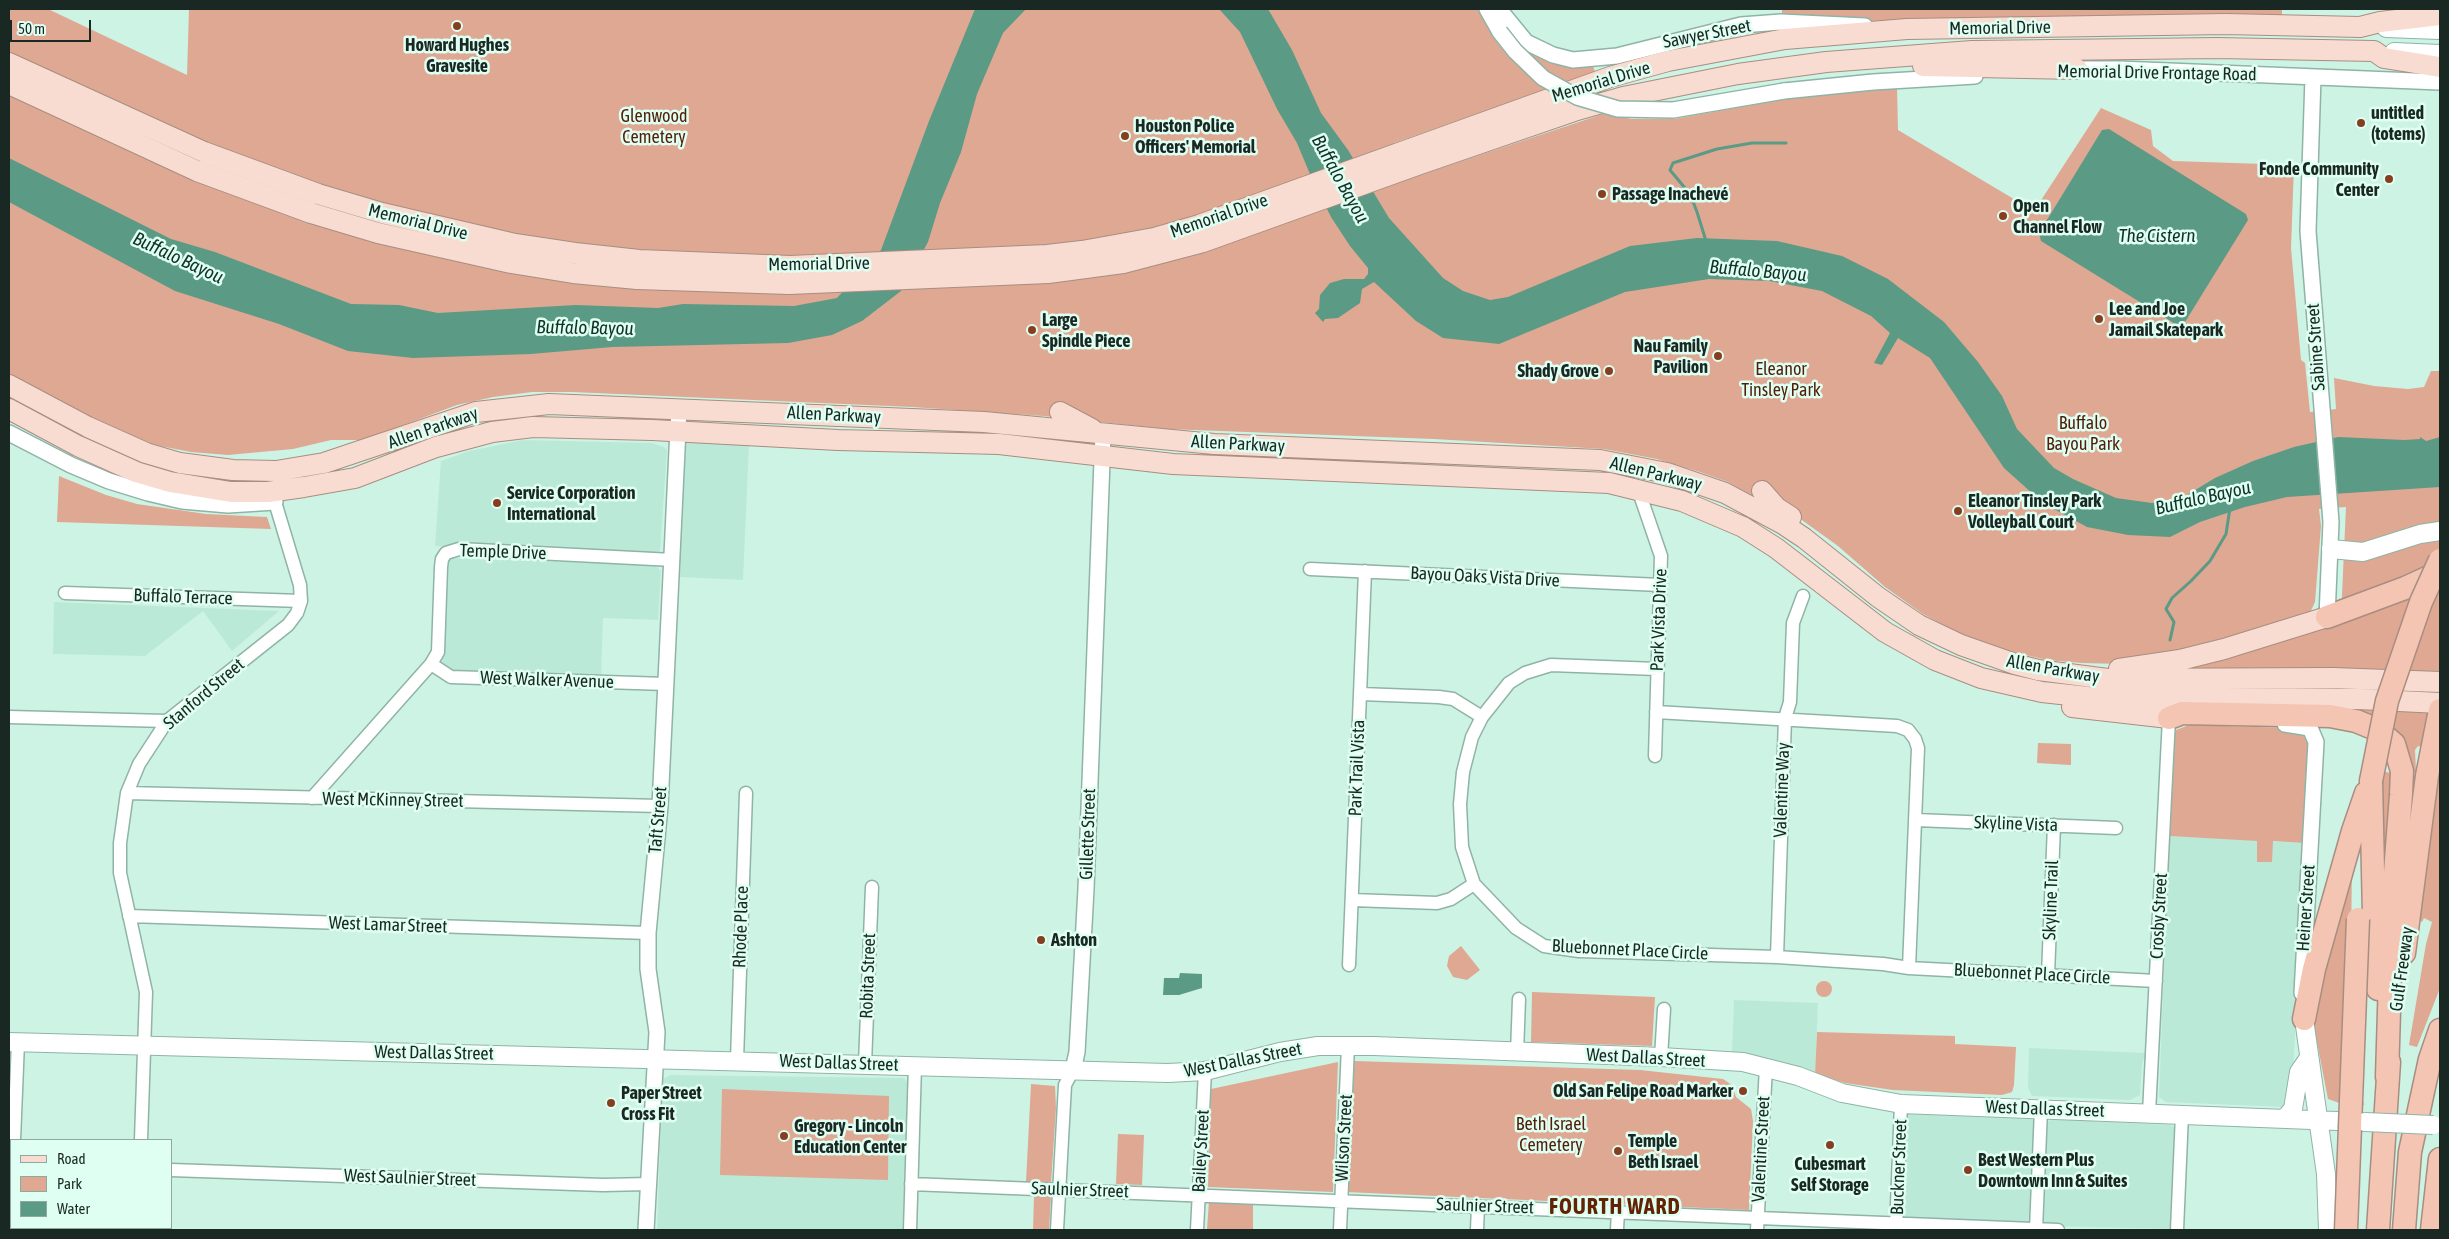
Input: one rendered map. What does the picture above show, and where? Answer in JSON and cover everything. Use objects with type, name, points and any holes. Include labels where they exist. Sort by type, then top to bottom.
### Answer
[{"type":"highway","points":[[2346,1230],[2363,827],[2387,701],[2421,602],[2440,560]]},
{"type":"highway","points":[[2327,617],[2405,588],[2440,572]]},
{"type":"highway","points":[[2405,588],[2440,578]]},
{"type":"highway","name":"Gulf Freeway","points":[[2378,1230],[2387,1077],[2427,776],[2440,710]]},
{"type":"highway","points":[[2169,718],[2182,713],[2330,716],[2356,721],[2378,730],[2394,744],[2402,771],[2392,912],[2387,1077]]},
{"type":"highway","points":[[2304,1019],[2314,969],[2353,831],[2371,781]]},
{"type":"highway","points":[[2371,781],[2375,961],[2387,1077]]},
{"type":"highway","points":[[2404,1230],[2410,1152],[2430,1059],[2440,1030]]},
{"type":"highway","points":[[2432,1230],[2440,1159]]},
{"type":"main road","points":[[2360,27],[2380,22],[2440,15]]},
{"type":"main road","name":"Memorial Drive","points":[[9,62],[153,130],[254,172],[452,241],[573,272],[638,279],[790,284],[1048,273],[1123,262],[1203,242],[1267,210],[1417,155],[1567,91],[1668,61],[1785,38],[1907,29],[2226,24],[2440,30]]},
{"type":"main road","name":"Memorial Drive","points":[[1417,155],[1623,97],[1738,74],[1826,62],[1972,51],[2208,48],[2440,54]]},
{"type":"main road","points":[[2374,51],[2384,58],[2440,67]]},
{"type":"main road","points":[[1826,62],[2077,68]]},
{"type":"main road","name":"Memorial Drive","points":[[9,84],[144,149],[247,191],[378,233],[452,241],[515,244],[639,260],[790,266],[1047,255],[1120,245],[1267,210]]},
{"type":"main road","name":"Allen Parkway","points":[[9,385],[88,428],[146,453],[180,463],[246,471],[276,471],[324,463],[476,412],[511,406],[572,404],[984,422],[1214,444],[1570,457],[1644,467],[1691,480],[1745,503],[1804,538],[1859,582],[1919,625],[1961,645],[2015,664],[2064,674],[2108,679],[2333,678],[2440,682]]},
{"type":"main road","name":"Allen Parkway","points":[[10,411],[115,463],[170,482],[231,492],[259,492],[304,487],[355,478],[410,459],[436,447],[492,432],[533,427],[838,440],[999,444],[1173,464],[1609,483],[1682,501],[1743,527],[1776,548],[1885,632],[1935,660],[1958,670],[2000,682],[2042,692],[2088,697],[2382,700],[2440,703]]},
{"type":"main road","points":[[1060,412],[1103,434]]},
{"type":"main road","points":[[275,502],[304,498],[355,478]]},
{"type":"main road","points":[[1762,491],[1777,508],[1825,542],[1859,582]]},
{"type":"main road","points":[[2331,549],[2364,552],[2420,534],[2440,531]]},
{"type":"main road","points":[[2064,674],[2125,669],[2180,660],[2224,649],[2327,617]]},
{"type":"main road","points":[[2000,682],[2053,704],[2169,718]]},
{"type":"main road","points":[[2382,700],[2440,710]]},
{"type":"main road","name":"Heiner Street","points":[[2304,1019],[2308,1059],[2326,1174],[2328,1230]]},
{"type":"main road","name":"West Dallas Street","points":[[13,1042],[1168,1073],[1205,1071],[1280,1052],[1318,1046],[1348,1046],[1661,1057],[1743,1062],[1766,1067],[1842,1093],[1901,1104],[2285,1118],[2437,1126]]},
{"type":"main road","points":[[2285,1118],[2293,1109],[2299,1072],[2308,1059]]},
{"type":"street","name":"Memorial Drive Frontage Road","points":[[1487,9],[1500,32],[1515,51],[1542,78],[1578,97],[1618,108],[1674,110],[1784,91],[1873,82],[2077,68],[2440,82]]},
{"type":"street","name":"Sawyer Street","points":[[1499,9],[1526,42],[1544,52],[1573,60],[1616,56],[1741,25],[1819,22],[1907,29]]},
{"type":"street","name":"Sabine Street","points":[[2313,77],[2308,231],[2331,522],[2327,617]]},
{"type":"street","name":"Taft Street","points":[[646,1230],[657,1059],[657,1032],[648,969],[648,933],[660,806],[679,408]]},
{"type":"street","points":[[9,433],[86,472],[148,493],[182,501],[228,505],[275,502],[300,585],[301,601]]},
{"type":"street","name":"Gillette Street","points":[[1057,1230],[1065,1085],[1073,1070],[1077,1052],[1086,898],[1103,434]]},
{"type":"street","name":"Park Vista Drive","points":[[1638,489],[1661,556],[1654,756]]},
{"type":"street","name":"Temple Drive","points":[[312,798],[431,664],[438,652],[442,559],[446,552],[452,549],[673,560]]},
{"type":"street","name":"Bayou Oaks Vista Drive","points":[[1310,569],[1660,585]]},
{"type":"street","name":"Park Trail Vista","points":[[1349,965],[1365,572]]},
{"type":"street","name":"Buffalo Terrace","points":[[65,593],[301,601]]},
{"type":"street","name":"Valentine Way","points":[[1777,957],[1785,718],[1790,702],[1793,623],[1804,596]]},
{"type":"street","name":"Stanford Street","points":[[141,1139],[146,992],[120,873],[120,835],[127,792],[139,764],[167,721],[288,625],[297,613],[301,601]]},
{"type":"street","name":"West Walker Avenue","points":[[431,664],[451,676],[666,684]]},
{"type":"street","name":"Bluebonnet Place Circle","points":[[1657,669],[1551,665],[1525,673],[1509,683],[1482,717],[1467,755],[1460,804],[1462,846],[1474,884],[1516,928],[1544,946],[1579,951],[1777,957],[1883,964],[1908,968],[2156,981]]},
{"type":"street","points":[[1360,694],[1439,697],[1453,700],[1482,717]]},
{"type":"street","points":[[1656,712],[1785,718],[1897,726],[1908,730],[1915,739],[1918,748],[1908,968]]},
{"type":"street","points":[[9,717],[167,721]]},
{"type":"street","name":"Crosby Street","points":[[2149,1113],[2169,718]]},
{"type":"street","name":"Heiner Street","points":[[2169,718],[2302,725],[2310,728],[2314,735],[2313,801],[2301,986],[2304,1019]]},
{"type":"street","name":"West McKinney Street","points":[[127,792],[660,806]]},
{"type":"street","name":"Rhode Place","points":[[737,1060],[746,793]]},
{"type":"street","name":"Skyline Vista","points":[[1916,820],[2116,828]]},
{"type":"street","name":"Skyline Trail","points":[[2048,975],[2054,825]]},
{"type":"street","points":[[1352,900],[1437,903],[1451,899],[1474,884]]},
{"type":"street","name":"Robita Street","points":[[865,1064],[872,887]]},
{"type":"street","name":"West Lamar Street","points":[[129,916],[648,933]]},
{"type":"street","points":[[1517,1053],[1519,999]]},
{"type":"street","points":[[1661,1057],[1664,1009]]},
{"type":"street","points":[[13,1042],[14,1139]]},
{"type":"street","name":"Wilson Street","points":[[1340,1230],[1348,1046]]},
{"type":"street","points":[[910,1230],[915,1065]]},
{"type":"street","name":"Valentine Street","points":[[1757,1224],[1766,1067]]},
{"type":"street","name":"Bailey Street","points":[[1197,1230],[1205,1071]]},
{"type":"street","name":"Buckner Street","points":[[1896,1227],[1901,1104]]},
{"type":"street","points":[[2036,1230],[2041,1109]]},
{"type":"street","points":[[2177,1230],[2182,1114]]},
{"type":"street","name":"West Saulnier Street","points":[[172,1170],[594,1184],[649,1184]]},
{"type":"street","name":"Saulnier Street","points":[[911,1184],[1618,1211],[1757,1224],[2058,1230]]},
{"type":"street","points":[[1477,1230],[1478,1206]]},
{"type":"street","points":[[1617,1230],[1618,1211]]},
{"type":"shaded area","points":[[523,440],[652,443],[664,447],[667,450],[660,551],[649,553],[435,546],[441,461],[469,451]]},
{"type":"shaded area","points":[[684,442],[749,444],[743,580],[680,577]]},
{"type":"shaded area","points":[[450,558],[655,565],[661,571],[658,620],[603,618],[601,676],[447,671],[441,663],[446,563]]},
{"type":"shaded area","points":[[54,602],[279,611],[232,651],[203,611],[145,656],[53,654]]},
{"type":"shaded area","points":[[2169,836],[2304,843],[2292,1099],[2284,1107],[2166,1102],[2159,1097]]},
{"type":"shaded area","points":[[1734,1000],[1818,1003],[1815,1074],[1782,1062],[1732,1052]]},
{"type":"shaded area","points":[[2029,1048],[2146,1053],[2142,1064],[2140,1095],[2130,1100],[2032,1096],[2028,1088]]},
{"type":"shaded area","name":"Gregory - Lincoln Education Center","points":[[671,1075],[904,1078],[909,1085],[904,1230],[657,1230],[662,1089],[663,1079]]},
{"type":"shaded area","points":[[1908,1114],[2031,1119],[2035,1121],[2032,1220],[2030,1223],[1904,1217],[1902,1213]]},
{"type":"shaded area","points":[[2052,1119],[2170,1125],[2174,1127],[2172,1229],[2047,1226],[2044,1224],[2045,1123]]},
{"type":"green space","name":"Buffalo Bayou Park","points":[[9,9],[48,9],[187,75],[189,9],[1481,9],[1531,54],[1552,64],[1593,66],[1595,72],[1394,143],[1408,179],[1606,113],[1631,119],[1674,119],[1785,99],[1897,87],[1898,130],[2034,211],[2101,108],[2151,130],[2153,146],[2173,161],[2294,165],[2291,248],[2301,360],[2305,363],[2310,412],[2336,409],[2334,378],[2374,386],[2408,389],[2424,387],[2431,371],[2440,371],[2440,672],[2130,673],[2341,617],[2346,507],[2319,509],[2321,526],[2315,602],[2309,615],[2214,646],[2162,655],[2144,655],[2122,664],[2082,663],[2047,660],[2004,650],[1963,635],[1923,614],[1885,587],[1838,546],[1788,510],[1770,505],[1728,482],[1700,472],[1657,459],[1604,449],[1434,439],[1167,429],[1044,416],[912,407],[572,392],[532,392],[493,397],[457,405],[363,440],[331,440],[293,449],[228,455],[191,452],[160,446],[126,436],[9,375]]},
{"type":"green space","points":[[1782,9],[2282,9],[2282,15],[1862,21],[1782,18]]},
{"type":"green space","points":[[59,476],[106,495],[137,504],[206,514],[267,517],[271,529],[57,522]]},
{"type":"green space","points":[[2326,706],[2416,709],[2440,714],[2422,747],[2418,746],[2415,750],[2416,772],[2413,773],[2412,767]]},
{"type":"green space","points":[[2189,725],[2289,728],[2306,735],[2308,741],[2304,843],[2273,841],[2272,862],[2257,862],[2257,841],[2169,836],[2173,735],[2176,730]]},
{"type":"green space","points":[[2038,743],[2071,744],[2071,765],[2037,763]]},
{"type":"green space","points":[[2385,772],[2394,773],[2386,943],[2382,789]]},
{"type":"green space","points":[[2437,779],[2440,779],[2440,988],[2417,1047],[2409,1045],[2426,944],[2432,922],[2424,918],[2422,922],[2418,920]]},
{"type":"green space","points":[[2352,857],[2350,1047],[2364,1105],[2345,1105],[2328,1099],[2315,1032],[2315,1007]]},
{"type":"green space","points":[[1461,946],[1480,970],[1467,980],[1453,977],[1447,966],[1449,956]]},
{"type":"green space","points":[[1824,981],[1830,983],[1832,989],[1830,995],[1824,997],[1818,995],[1816,989],[1818,983]]},
{"type":"green space","points":[[1532,992],[1655,997],[1652,1046],[1531,1042]]},
{"type":"green space","points":[[1817,1032],[1955,1036],[1955,1044],[2016,1047],[2012,1092],[2002,1095],[1893,1090],[1845,1083],[1815,1074]]},
{"type":"green space","name":"Beth Israel Cemetery","points":[[1354,1061],[1640,1070],[1723,1079],[1732,1085],[1736,1097],[1751,1109],[1753,1121],[1749,1210],[1346,1192]]},
{"type":"green space","points":[[1338,1062],[1333,1192],[1208,1187],[1211,1089]]},
{"type":"green space","points":[[1031,1084],[1055,1086],[1056,1108],[1051,1183],[1026,1182]]},
{"type":"green space","points":[[722,1089],[889,1096],[888,1180],[720,1175]]},
{"type":"green space","points":[[1118,1134],[1144,1135],[1142,1185],[1116,1184]]},
{"type":"green space","points":[[1034,1196],[1051,1196],[1049,1230],[1033,1230]]},
{"type":"green space","points":[[1209,1201],[1253,1203],[1253,1230],[1207,1230]]},
{"type":"water","name":"Buffalo Bayou","points":[[975,9],[1026,9],[1003,33],[977,94],[961,152],[940,203],[928,242],[901,291],[862,321],[832,335],[788,343],[612,347],[531,354],[413,358],[348,351],[279,324],[175,291],[9,202],[9,158],[171,239],[215,252],[351,304],[399,305],[438,313],[576,305],[658,308],[683,304],[794,306],[837,298],[881,250],[929,121]]},
{"type":"water","name":"Buffalo Bayou","points":[[1219,9],[1268,9],[1292,50],[1321,113],[1348,150],[1389,218],[1443,278],[1463,291],[1490,300],[1508,297],[1630,246],[1697,238],[1777,241],[1842,256],[1888,279],[1944,322],[1978,362],[2002,396],[2017,429],[2054,468],[2073,479],[2116,498],[2152,503],[2182,498],[2215,478],[2253,461],[2294,447],[2338,437],[2405,440],[2420,439],[2420,437],[2426,441],[2440,437],[2440,487],[2287,497],[2245,507],[2200,522],[2170,537],[2128,535],[2087,527],[2043,503],[2004,468],[1930,358],[1898,338],[1882,365],[1874,363],[1890,333],[1871,316],[1822,291],[1769,281],[1709,279],[1625,292],[1499,344],[1443,338],[1416,321],[1374,282],[1362,289],[1360,303],[1338,318],[1325,319],[1323,322],[1315,313],[1319,309],[1320,295],[1330,283],[1344,279],[1364,279],[1368,274],[1368,268],[1350,246],[1331,217],[1297,143],[1277,109],[1240,32]]},
{"type":"water","name":"The Cistern","points":[[2109,129],[2246,214],[2248,220],[2185,322],[2177,325],[2041,241],[2039,233],[2102,130]]},
{"type":"water","points":[[1180,973],[1202,974],[1202,988],[1179,995],[1163,995],[1164,978],[1179,978]]},
{"type":"waterway","points":[[1706,241],[1690,194],[1670,170],[1673,163],[1717,149],[1752,143],[1786,143]]},
{"type":"waterway","name":"Buffalo Bayou","points":[[2170,640],[2174,622],[2166,609],[2172,598],[2210,561],[2226,534],[2230,508]]},
{"type":"place","name":"Howard Hughes Gravesite","points":[[457,26]]},
{"type":"place","name":"untitled (totems)","points":[[2361,123]]},
{"type":"place","name":"Houston Police Officers' Memorial","points":[[1125,136]]},
{"type":"place","name":"Fonde Community Center","points":[[2389,179]]},
{"type":"place","name":"Passage Inachevé","points":[[1602,194]]},
{"type":"place","name":"Open Channel Flow","points":[[2003,216]]},
{"type":"place","name":"Lee and Joe Jamail Skatepark","points":[[2099,319]]},
{"type":"place","name":"Large Spindle Piece","points":[[1032,330]]},
{"type":"place","name":"Nau Family Pavilion","points":[[1718,356]]},
{"type":"place","name":"Shady Grove","points":[[1609,371]]},
{"type":"place","name":"Service Corporation International","points":[[497,503]]},
{"type":"place","name":"Eleanor Tinsley Park Volleyball Court","points":[[1958,511]]},
{"type":"place","name":"Ashton","points":[[1041,940]]},
{"type":"place","name":"Old San Felipe Road Marker","points":[[1743,1091]]},
{"type":"place","name":"Paper Street Cross Fit","points":[[611,1103]]},
{"type":"place","name":"Gregory - Lincoln Education Center","points":[[784,1136]]},
{"type":"place","name":"Cubesmart Self Storage","points":[[1830,1145]]},
{"type":"place","name":"Temple Beth Israel","points":[[1618,1151]]},
{"type":"place","name":"Best Western Plus Downtown Inn & Suites","points":[[1968,1170]]},
{"type":"district","name":"FOURTH WARD","points":[[1615,1207]]},
{"type":"park label","name":"Glenwood Cemetery","points":[[654,126]]},
{"type":"park label","name":"Eleanor Tinsley Park","points":[[1781,379]]}]
